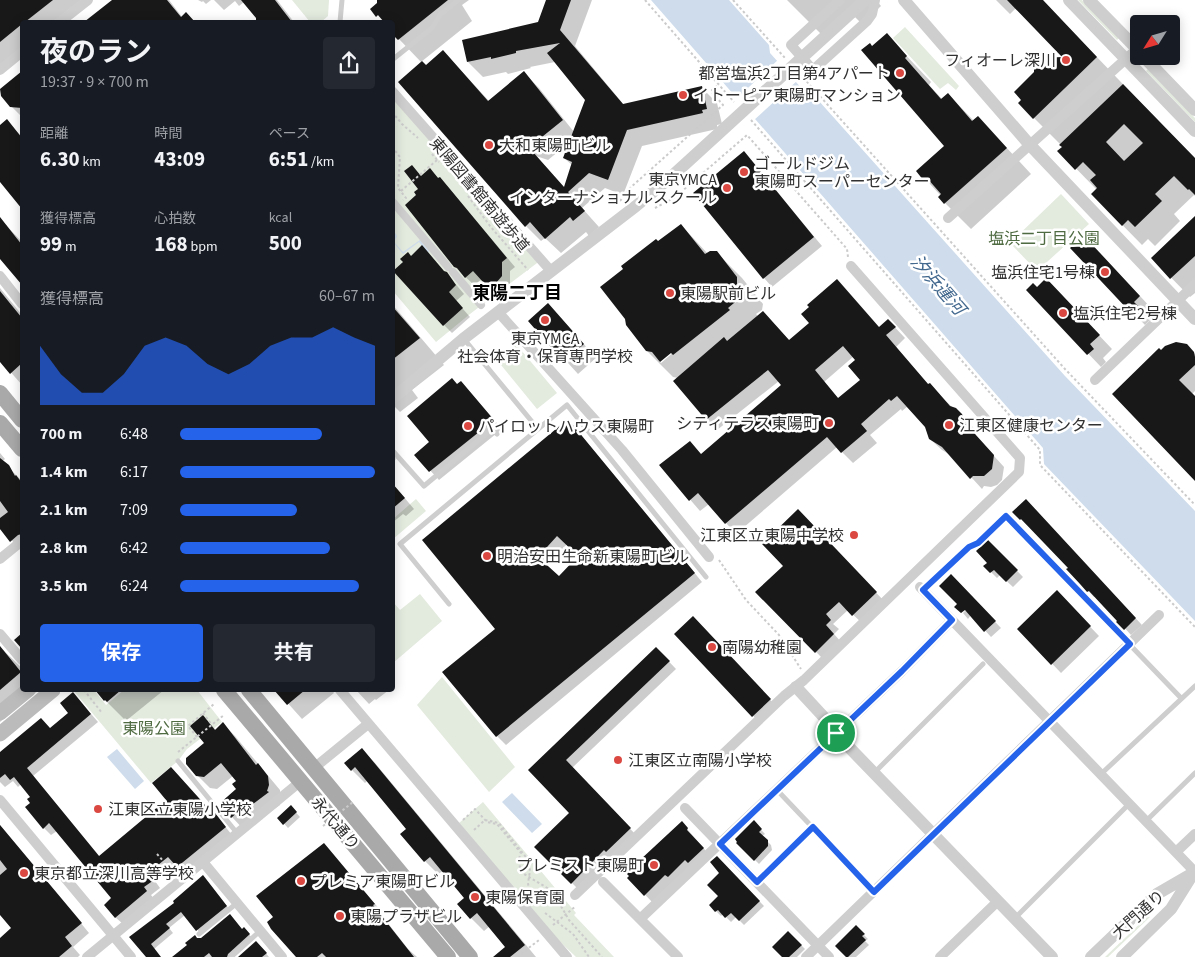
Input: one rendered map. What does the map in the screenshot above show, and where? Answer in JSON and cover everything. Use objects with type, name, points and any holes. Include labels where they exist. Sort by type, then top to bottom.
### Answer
[{"type":"main road","points":[[0,393],[20,418]]},
{"type":"main road","points":[[0,423],[20,448]]},
{"type":"main road","points":[[0,714],[26,692]]},
{"type":"main road","points":[[0,734],[51,692]]},
{"type":"main road","name":"永代通り","points":[[226,692],[448,957]]},
{"type":"main road","name":"永代通り","points":[[251,692],[470,957]]},
{"type":"street","points":[[63,20],[88,0]]},
{"type":"street","points":[[840,0],[791,45],[813,70],[867,21],[872,14],[875,0]]},
{"type":"street","points":[[395,396],[464,339],[671,177],[865,0]]},
{"type":"street","points":[[904,0],[1029,144],[1195,319]]},
{"type":"street","points":[[1069,0],[1195,131]]},
{"type":"street","points":[[1089,0],[1130,42]]},
{"type":"street","points":[[0,70],[20,54]]},
{"type":"street","points":[[948,218],[1029,144],[1130,57]]},
{"type":"street","points":[[1152,65],[1195,110]]},
{"type":"street","points":[[395,93],[551,271]]},
{"type":"street","points":[[395,204],[481,305]]},
{"type":"street","points":[[575,895],[796,687],[1019,472],[1020,458],[851,266]]},
{"type":"street","points":[[0,276],[20,301]]},
{"type":"street","points":[[1095,380],[1195,284]]},
{"type":"street","points":[[498,312],[622,450],[713,557]]},
{"type":"street","points":[[0,559],[20,543]]},
{"type":"street","points":[[921,589],[1195,872]]},
{"type":"street","points":[[806,957],[1159,615]]},
{"type":"street","points":[[640,919],[902,671],[952,620]]},
{"type":"street","points":[[0,634],[20,658]]},
{"type":"street","points":[[796,687],[833,727],[836,733],[1052,957]]},
{"type":"street","points":[[342,692],[567,957]]},
{"type":"street","points":[[314,768],[368,724]]},
{"type":"street","points":[[87,957],[301,781]]},
{"type":"street","points":[[0,800],[131,957]]},
{"type":"street","points":[[685,808],[829,957]]},
{"type":"street","points":[[1176,852],[1195,834]]},
{"type":"street","points":[[203,862],[282,957]]},
{"type":"street","name":"大門通り","points":[[1091,957],[1157,894],[1195,872]]},
{"type":"street","name":"大門通り","points":[[1122,957],[1171,909],[1195,872]]},
{"type":"street","points":[[603,882],[678,957]]},
{"type":"street","points":[[940,957],[998,901]]},
{"type":"lane","points":[[340,20],[342,0]]},
{"type":"lane","points":[[395,58],[432,28],[440,15],[458,0]]},
{"type":"lane","points":[[464,339],[538,429]]},
{"type":"lane","points":[[449,604],[400,544],[567,406],[706,577]]},
{"type":"lane","points":[[395,453],[424,486],[492,429],[497,434]]},
{"type":"lane","points":[[921,589],[969,547],[978,543],[1006,516],[1180,698]]},
{"type":"lane","points":[[874,773],[983,664]]},
{"type":"lane","points":[[1101,774],[1195,686]]},
{"type":"lane","points":[[178,761],[238,834]]},
{"type":"lane","points":[[1146,821],[1195,773]]},
{"type":"lane","points":[[777,789],[874,892]]},
{"type":"lane","points":[[1015,918],[1129,804]]},
{"type":"lane","points":[[757,882],[813,827]]},
{"type":"lane","points":[[199,934],[237,903]]},
{"type":"lane","points":[[231,957],[260,931]]},
{"type":"path","points":[[646,0],[739,106]]},
{"type":"path","points":[[733,0],[786,59]]},
{"type":"path","points":[[800,74],[1065,369],[1195,505]]},
{"type":"path","points":[[620,201],[630,188],[723,105],[711,91],[719,84]]},
{"type":"path","points":[[745,114],[1040,450],[1040,465],[1195,626]]},
{"type":"path","name":"東陽図書館南遊歩道","points":[[395,116],[420,140]]},
{"type":"path","points":[[655,208],[674,198],[747,135],[846,249],[851,266]]},
{"type":"path","points":[[395,150],[400,157],[397,185],[406,198],[395,204]]},
{"type":"path","name":"東陽図書館南遊歩道","points":[[430,150],[442,166]]},
{"type":"path","points":[[401,191],[437,160]]},
{"type":"path","name":"東陽図書館南遊歩道","points":[[467,194],[490,226],[528,270]]},
{"type":"path","points":[[713,557],[726,569],[746,600],[779,634],[802,672]]},
{"type":"path","points":[[86,692],[102,713]]},
{"type":"path","points":[[197,737],[188,726],[214,704]]},
{"type":"path","points":[[203,713],[212,724]]},
{"type":"path","points":[[178,761],[174,756],[224,715]]},
{"type":"path","points":[[323,826],[353,802]]},
{"type":"path","points":[[459,823],[475,809],[487,822],[497,824],[520,852],[518,861],[524,874],[549,889],[569,920],[602,957]]},
{"type":"path","points":[[474,830],[485,820]]},
{"type":"path","points":[[485,820],[499,823],[528,860],[529,891],[533,899],[527,892]]},
{"type":"path","points":[[158,854],[175,875]]},
{"type":"path","points":[[554,924],[574,908]]},
{"type":"path","points":[[545,913],[573,934],[589,957]]},
{"type":"path","points":[[517,957],[542,937]]},
{"type":"green space","points":[[292,0],[329,0],[328,16],[323,20],[308,20]]},
{"type":"green space","points":[[1078,0],[1082,0],[1119,38],[1117,40]]},
{"type":"green space","points":[[905,27],[959,86],[956,90],[948,83],[940,89],[893,38]]},
{"type":"green space","points":[[1148,69],[1195,118],[1195,122],[1146,71]]},
{"type":"green space","points":[[395,93],[541,260],[436,342],[395,293]]},
{"type":"green space","name":"塩浜二丁目公園","points":[[1061,194],[1089,224],[1037,271],[1010,243]]},
{"type":"green space","points":[[516,344],[557,393],[537,409],[497,360]]},
{"type":"green space","points":[[416,499],[426,511],[395,537],[395,517]]},
{"type":"green space","points":[[420,594],[442,621],[395,661],[395,604],[400,610]]},
{"type":"green space","points":[[442,677],[515,767],[489,792],[417,705]]},
{"type":"green space","name":"東陽公園","points":[[75,692],[96,692],[106,705],[122,692],[199,692],[222,722],[187,749],[178,761],[151,783]]},
{"type":"green space","points":[[483,802],[576,913],[574,915],[614,957],[576,957],[550,932],[459,823]]},
{"type":"green space","points":[[1148,916],[1150,917],[1108,957],[1105,957]]},
{"type":"water","name":"汐浜運河","points":[[651,0],[729,0],[769,45],[770,53],[804,91],[810,91],[1065,376],[1195,511],[1195,621],[1044,464],[1043,448]]},
{"type":"water","points":[[420,240],[429,251],[428,253],[419,242],[403,254],[395,243],[403,252]]},
{"type":"water","points":[[117,749],[144,781],[135,789],[107,757]]},
{"type":"water","points":[[512,793],[542,824],[532,833],[502,802]]},
{"type":"pier","points":[[779,59],[798,80],[753,121],[735,100]]},
{"type":"building","points":[[0,0],[53,0],[28,20],[20,20],[20,26],[0,42]]},
{"type":"building","points":[[112,0],[167,0],[181,17],[186,12],[193,20],[87,20]]},
{"type":"building","points":[[241,0],[275,0],[290,20],[256,20]]},
{"type":"building","points":[[377,0],[448,0],[398,40],[395,37],[395,20],[382,20],[378,15],[376,17],[370,9],[377,3]]},
{"type":"building","points":[[546,0],[571,0],[560,30],[623,104],[702,86],[707,109],[702,110],[703,113],[627,130],[608,180],[589,173],[568,192],[585,211],[573,221],[570,217],[545,239],[530,222],[525,227],[398,82],[422,61],[426,65],[443,50],[488,101],[524,71],[563,120],[532,145],[525,143],[564,187],[572,162],[563,158],[585,100],[547,53],[560,43],[516,51],[516,53],[491,59],[491,57],[467,62],[462,40],[538,22]]},
{"type":"building","name":"フィオーレ深川","points":[[1007,0],[1043,0],[1097,57],[1033,119],[1018,103],[1021,100],[1014,92],[1034,72],[1034,64],[1037,60],[1062,57]]},
{"type":"building","points":[[887,33],[907,56],[905,58],[941,99],[948,93],[972,121],[978,116],[1007,148],[944,204],[938,197],[941,194],[927,178],[924,181],[916,171],[944,146],[861,50],[870,43],[872,46]]},
{"type":"building","points":[[20,73],[20,108],[10,107],[1,96],[0,89]]},
{"type":"building","points":[[1123,84],[1195,158],[1195,195],[1174,176],[1155,194],[1162,201],[1135,227],[1128,220],[1122,226],[1091,194],[1097,188],[1090,180],[1096,175],[1083,162],[1075,170],[1057,151],[1062,147],[1059,145]],"holes":[[[1124,124],[1143,143],[1124,161],[1106,142]]]},
{"type":"building","points":[[7,119],[20,135],[20,207],[0,182],[0,125]]},
{"type":"building","points":[[744,151],[814,237],[763,279],[693,193]]},
{"type":"building","points":[[412,165],[421,176],[430,168],[438,178],[440,177],[507,258],[502,262],[502,276],[496,283],[487,284],[483,282],[473,271],[465,278],[454,267],[405,205],[416,195],[414,192],[418,189],[404,171]]},
{"type":"building","points":[[1195,216],[1195,256],[1170,279],[1151,258]]},
{"type":"building","points":[[0,217],[20,242],[20,283],[0,259]]},
{"type":"building","name":"東陽駅前ビル","points":[[681,224],[705,254],[710,251],[717,251],[737,277],[737,284],[732,288],[740,298],[728,308],[730,310],[673,355],[671,353],[660,362],[652,352],[646,351],[626,325],[625,319],[600,287],[623,269],[621,266],[656,239],[658,241]]},
{"type":"building","name":"塩浜住宅1号棟","points":[[1087,239],[1140,296],[1134,302],[1138,306],[1131,313],[1070,248],[1077,241],[1080,245]]},
{"type":"building","points":[[422,245],[444,271],[447,272],[456,285],[449,292],[463,308],[443,326],[395,273],[395,269],[403,262],[400,259],[408,252],[411,256]]},
{"type":"building","name":"塩浜住宅2号棟","points":[[1046,278],[1100,335],[1090,344],[1094,349],[1087,355],[1026,290],[1033,283],[1037,287]]},
{"type":"building","points":[[837,279],[879,327],[888,319],[896,327],[886,335],[928,384],[930,383],[950,406],[956,408],[962,414],[966,424],[994,455],[992,469],[984,476],[973,476],[970,479],[942,447],[929,439],[925,427],[897,396],[891,401],[889,399],[861,424],[867,431],[841,453],[827,437],[725,524],[698,493],[689,501],[659,465],[690,441],[701,454],[781,385],[768,370],[706,420],[673,381],[724,337],[727,341],[763,311],[789,340],[809,323],[801,314],[809,307],[807,305]],"holes":[[[843,346],[855,360],[848,366],[860,380],[838,398],[815,370]]]},
{"type":"building","points":[[0,291],[20,316],[20,365],[10,374],[0,362]]},
{"type":"building","points":[[548,303],[584,344],[564,362],[528,321]]},
{"type":"building","points":[[395,309],[420,338],[395,358]]},
{"type":"building","points":[[1176,342],[1187,344],[1194,352],[1195,357],[1195,365],[1179,380],[1195,396],[1195,481],[1112,394],[1159,348],[1161,350],[1165,346]]},
{"type":"building","name":"パイロットハウス東陽町","points":[[452,378],[457,384],[461,381],[494,420],[429,472],[414,455],[429,442],[407,416]]},
{"type":"building","name":"明治安田生命新東陽町ビル","points":[[568,419],[695,573],[496,737],[442,672],[495,629],[422,540]],"holes":[[[557,536],[578,556],[559,576],[538,557]]]},
{"type":"building","points":[[0,458],[9,465],[15,476],[20,480],[20,534],[10,542],[0,529],[0,518],[8,512],[0,501]]},
{"type":"building","points":[[395,486],[405,498],[395,506]]},
{"type":"building","points":[[1026,499],[1136,618],[1124,630],[1089,591],[1087,592],[1066,569],[1068,568],[1012,512]]},
{"type":"building","points":[[798,509],[877,592],[852,616],[839,602],[826,614],[831,620],[826,625],[834,634],[815,653],[755,592],[783,566],[762,544]]},
{"type":"building","points":[[988,540],[1018,570],[1006,582],[994,570],[990,573],[983,566],[987,563],[976,551]]},
{"type":"building","points":[[951,574],[996,621],[984,632],[965,610],[961,613],[954,607],[957,604],[939,586]]},
{"type":"building","points":[[1057,590],[1091,626],[1051,665],[1017,629]]},
{"type":"building","points":[[693,616],[771,699],[752,717],[674,634]]},
{"type":"building","points":[[20,635],[20,647],[14,640]]},
{"type":"building","points":[[0,646],[20,673],[0,690]]},
{"type":"building","points":[[656,647],[670,661],[566,760],[631,828],[606,852],[604,850],[571,884],[534,847],[569,813],[528,770]]},
{"type":"building","points":[[73,692],[91,714],[27,768],[99,856],[166,800],[152,783],[171,767],[207,807],[212,809],[226,827],[177,867],[168,857],[148,873],[154,880],[144,887],[147,891],[115,918],[104,905],[111,898],[49,823],[43,829],[25,807],[30,803],[27,799],[30,797],[14,777],[10,780],[5,774],[0,778],[0,752],[41,718],[50,728],[68,713],[60,703]]},
{"type":"building","points":[[97,692],[119,692],[107,702]]},
{"type":"building","points":[[276,692],[303,692],[287,705]]},
{"type":"building","points":[[203,715],[215,730],[223,722],[256,765],[258,763],[268,776],[269,785],[267,791],[269,792],[249,807],[247,804],[231,818],[219,804],[236,789],[232,784],[236,781],[221,763],[204,777],[196,776],[186,764],[186,758],[204,743],[190,726]]},
{"type":"building","points":[[362,748],[525,945],[510,957],[493,957],[505,947],[477,913],[470,919],[457,904],[464,898],[430,857],[424,862],[400,834],[406,829],[355,767],[351,771],[344,763]]},
{"type":"building","points":[[291,805],[297,812],[283,825],[277,818]]},
{"type":"building","points":[[754,820],[762,829],[759,832],[768,840],[768,846],[754,861],[736,843],[735,839]]},
{"type":"building","name":"プレミスト東陽町","points":[[682,821],[688,828],[687,830],[704,848],[688,863],[685,860],[668,877],[665,875],[644,896],[627,878],[629,876],[626,873]]},
{"type":"building","name":"東京都立深川高等学校","points":[[0,825],[82,923],[65,937],[72,946],[59,957],[0,957],[0,938],[11,928],[0,915],[0,875],[7,869],[0,860]]},
{"type":"building","points":[[324,843],[375,904],[373,905],[414,957],[326,957],[322,953],[317,957],[296,957],[271,929],[267,922],[273,917],[256,896]]},
{"type":"building","points":[[717,856],[760,901],[739,921],[731,913],[725,918],[718,910],[715,912],[709,905],[718,896],[707,885],[719,873],[710,862]]},
{"type":"building","points":[[203,875],[227,906],[196,931],[181,912],[166,924],[170,928],[151,944],[161,957],[146,957],[129,937],[174,903],[173,901]]},
{"type":"building","points":[[230,914],[242,929],[244,927],[250,934],[227,957],[212,957],[209,953],[204,957],[172,957],[187,945],[185,943],[195,935],[197,938],[201,938]]},
{"type":"building","points":[[856,925],[865,934],[862,936],[866,940],[846,957],[835,946]]},
{"type":"building","points":[[788,931],[802,945],[789,957],[782,957],[772,947]]},
{"type":"building","points":[[256,941],[267,953],[262,957],[238,957]]},
{"type":"place","name":"フィオーレ深川","points":[[1066,60]]},
{"type":"place","name":"都営塩浜2丁目第4アパート","points":[[900,73]]},
{"type":"place","name":"イトーピア東陽町マンション","points":[[683,95]]},
{"type":"place","name":"大和東陽町ビル","points":[[489,145]]},
{"type":"place","name":"ゴールドジム 東陽町スーパーセンター","points":[[744,172]]},
{"type":"place","name":"東京YMCA インターナショナルスクール","points":[[727,188]]},
{"type":"place","name":"塩浜住宅1号棟","points":[[1105,272]]},
{"type":"place","name":"東陽駅前ビル","points":[[670,293]]},
{"type":"place","name":"塩浜住宅2号棟","points":[[1063,313]]},
{"type":"place","name":"東京YMCA 社会体育・保育専門学校","points":[[545,320]]},
{"type":"place","name":"シティテラス東陽町","points":[[829,423]]},
{"type":"place","name":"江東区健康センター","points":[[949,425]]},
{"type":"place","name":"パイロットハウス東陽町","points":[[468,426]]},
{"type":"place","name":"江東区立東陽中学校","points":[[854,535]]},
{"type":"place","name":"明治安田生命新東陽町ビル","points":[[487,556]]},
{"type":"place","name":"南陽幼稚園","points":[[712,647]]},
{"type":"place","name":"江東区立南陽小学校","points":[[618,760]]},
{"type":"place","name":"江東区立東陽小学校","points":[[98,809]]},
{"type":"place","name":"プレミスト東陽町","points":[[654,865]]},
{"type":"place","name":"東京都立深川高等学校","points":[[24,873]]},
{"type":"place","name":"プレミア東陽町ビル","points":[[301,881]]},
{"type":"place","name":"東陽保育園","points":[[475,897]]},
{"type":"place","name":"東陽プラザビル","points":[[340,916]]},
{"type":"district","name":"東陽二丁目","points":[[517,293]]},
{"type":"route","points":[[1006,516],[1130,644],[874,892],[813,827],[757,882],[720,844],[836,733],[902,671],[952,620],[923,590],[969,547],[978,543],[1006,516]]}]
